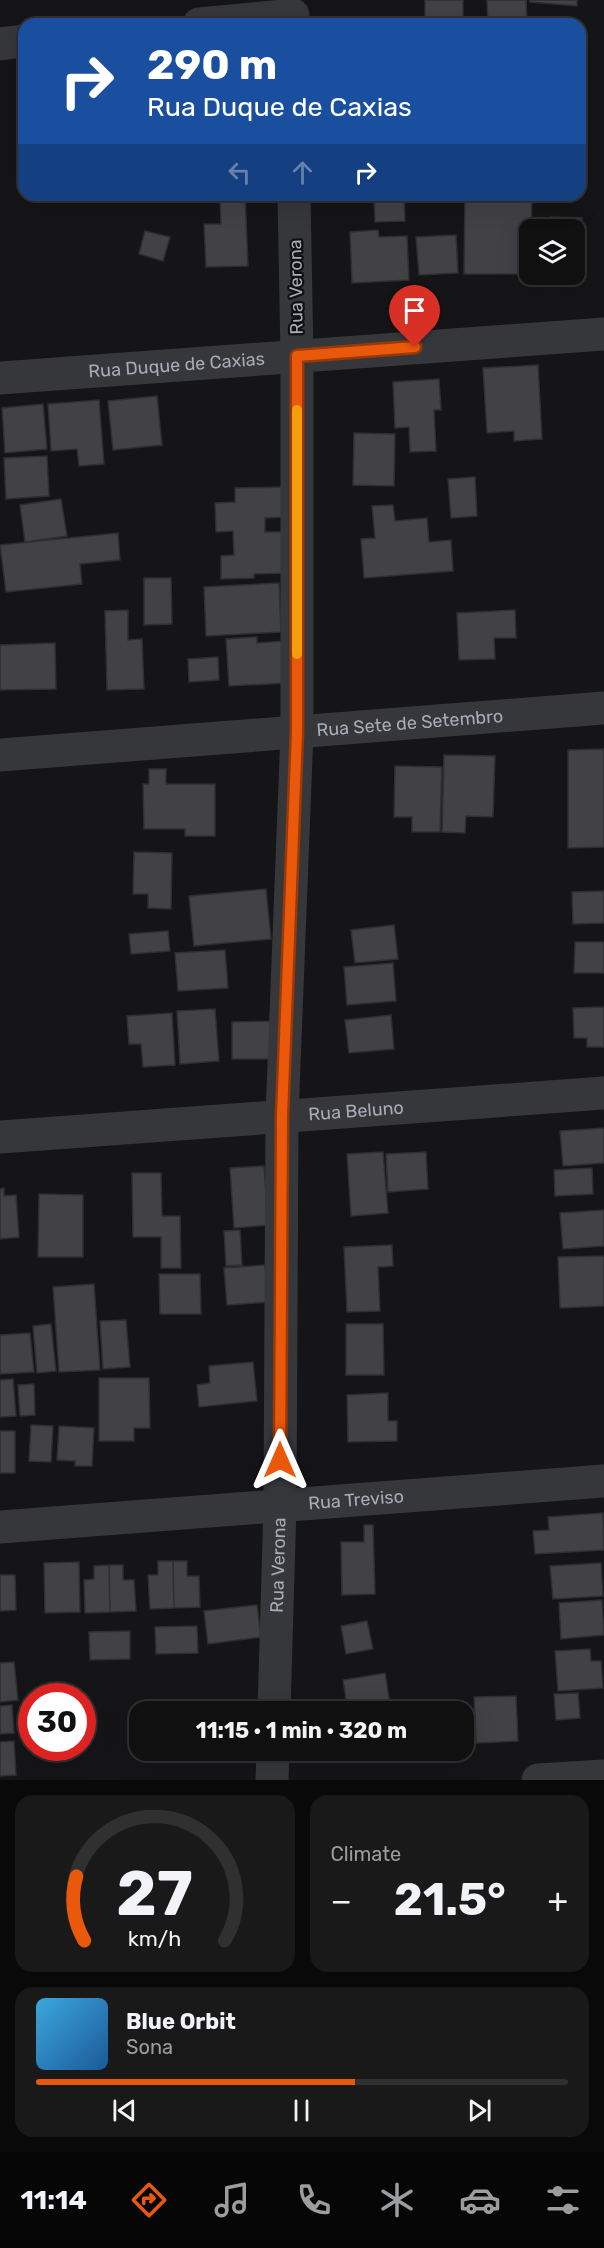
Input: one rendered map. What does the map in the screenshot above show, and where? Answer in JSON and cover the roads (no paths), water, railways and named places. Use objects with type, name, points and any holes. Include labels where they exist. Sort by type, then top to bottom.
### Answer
[{"type":"street","points":[[262,18],[293,15],[293,18]]},
{"type":"street","points":[[0,44],[18,42]]},
{"type":"street","name":"Rua Verona","points":[[274,1701],[280,1505],[282,1116],[297,732],[297,356],[294,201]]},
{"type":"street","name":"Rua Duque de Caxias","points":[[0,378],[604,334]]},
{"type":"street","name":"Rua Sete de Setembro","points":[[0,755],[604,708]]},
{"type":"street","name":"Rua Beluno","points":[[0,1137],[604,1093]]},
{"type":"street","name":"Rua Treviso","points":[[0,1527],[604,1481]]},
{"type":"street","points":[[272,1780],[273,1761]]},
{"type":"street","points":[[538,1780],[604,1776]]}]
